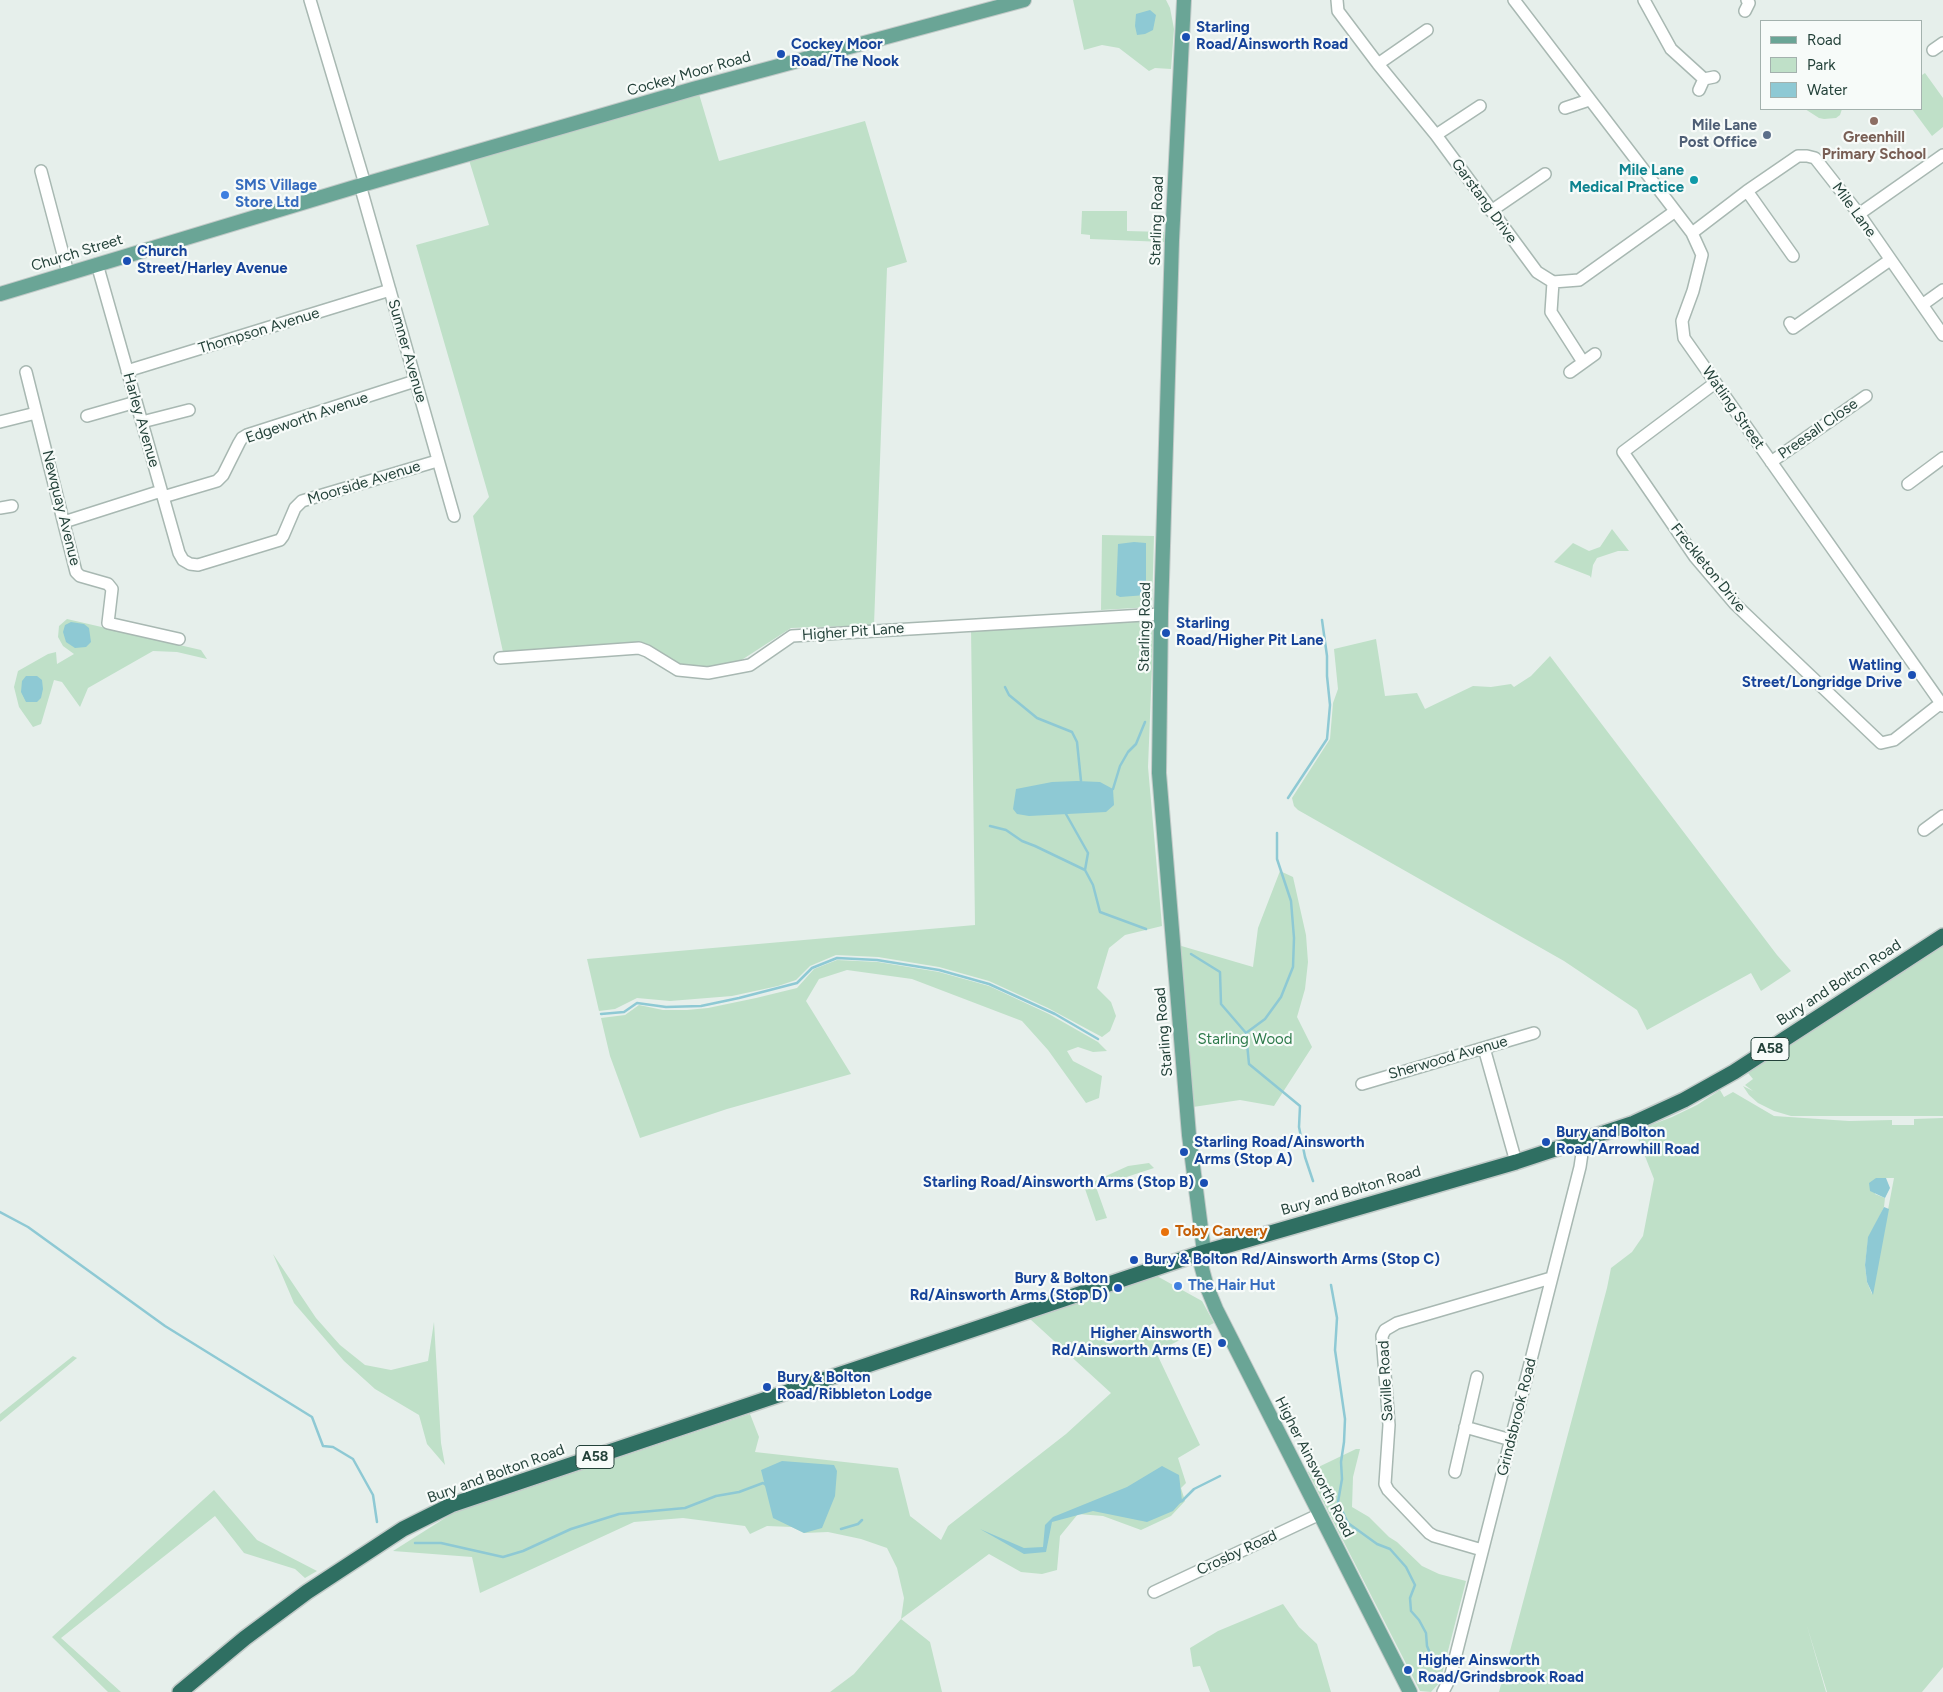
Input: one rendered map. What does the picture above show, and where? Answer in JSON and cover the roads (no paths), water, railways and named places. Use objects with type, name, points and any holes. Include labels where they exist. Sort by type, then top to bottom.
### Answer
[{"type":"highway","name":"Bury and Bolton Road","points":[[180,1692],[245,1638],[307,1592],[403,1529],[451,1505],[1201,1253],[1516,1162],[1658,1113],[1734,1072],[1943,936]]},
{"type":"main road","name":"Cockey Moor Road","points":[[363,184],[703,87],[1024,0]]},
{"type":"main road","name":"Starling Road","points":[[1181,3],[1172,240],[1158,774],[1201,1253]]},
{"type":"main road","name":"Church Street","points":[[0,294],[363,184]]},
{"type":"main road","name":"Higher Ainsworth Road","points":[[1201,1253],[1207,1287],[1216,1309],[1410,1692]]},
{"type":"street","name":"Sumner Avenue","points":[[310,0],[363,184],[390,290],[454,516]]},
{"type":"street","name":"Garstang Drive","points":[[1336,0],[1338,11],[1436,135],[1537,272],[1553,282]]},
{"type":"street","points":[[1644,0],[1671,49],[1706,82]]},
{"type":"street","name":"Watling Street","points":[[1521,2],[1589,100],[1692,233],[1702,255],[1693,291],[1682,321],[1684,338],[1941,698]]},
{"type":"street","points":[[1378,64],[1427,31]]},
{"type":"street","points":[[1933,50],[1943,43]]},
{"type":"street","points":[[1565,108],[1589,100]]},
{"type":"street","points":[[1436,135],[1480,105]]},
{"type":"street","points":[[1858,214],[1943,155]]},
{"type":"street","name":"Mile Lane","points":[[1692,233],[1747,191],[1798,156],[1815,158],[1858,214],[1943,335]]},
{"type":"street","points":[[40,170],[68,273]]},
{"type":"street","points":[[1491,211],[1544,174]]},
{"type":"street","points":[[1747,191],[1793,256]]},
{"type":"street","points":[[1583,362],[1551,312],[1553,282],[1579,280],[1674,212]]},
{"type":"street","points":[[1790,323],[1793,328],[1890,260]]},
{"type":"street","name":"Harley Avenue","points":[[97,264],[179,554],[190,564],[198,565]]},
{"type":"street","name":"Thompson Avenue","points":[[127,370],[390,290]]},
{"type":"street","points":[[1922,305],[1943,290]]},
{"type":"street","points":[[1570,372],[1595,354]]},
{"type":"street","name":"Newquay Avenue","points":[[26,372],[76,572],[80,576],[108,584],[112,589],[108,623],[179,639]]},
{"type":"street","name":"Edgeworth Avenue","points":[[64,522],[162,494],[217,481],[223,475],[239,443],[247,435],[415,381]]},
{"type":"street","name":"Freckleton Drive","points":[[1715,384],[1623,452],[1695,557],[1735,604],[1882,743],[1894,740],[1941,698]]},
{"type":"street","name":"Preesall Close","points":[[1771,462],[1866,396]]},
{"type":"street","points":[[87,416],[136,402]]},
{"type":"street","points":[[142,422],[189,410]]},
{"type":"street","points":[[0,422],[36,413]]},
{"type":"street","points":[[1908,484],[1943,458]]},
{"type":"street","name":"Moorside Avenue","points":[[198,565],[280,540],[295,508],[302,501],[437,461]]},
{"type":"street","points":[[0,508],[12,506]]},
{"type":"street","name":"Higher Pit Lane","points":[[500,658],[639,648],[678,670],[708,673],[750,665],[792,636],[1161,614]]},
{"type":"street","points":[[1924,830],[1943,816]]},
{"type":"street","name":"Sherwood Avenue","points":[[1362,1084],[1534,1033]]},
{"type":"street","points":[[1484,1048],[1516,1162]]},
{"type":"street","name":"Grindsbrook Road","points":[[1443,1692],[1450,1678],[1511,1440],[1580,1167],[1584,1140]]},
{"type":"street","name":"Saville Road","points":[[1482,1550],[1429,1533],[1388,1490],[1385,1484],[1389,1426],[1382,1336],[1385,1330],[1397,1323],[1551,1278]]},
{"type":"street","points":[[1455,1472],[1477,1377]]},
{"type":"street","points":[[1465,1427],[1511,1440]]},
{"type":"street","name":"Crosby Road","points":[[1154,1592],[1320,1514]]},
{"type":"water","points":[[1150,10],[1156,15],[1153,30],[1137,35],[1135,26],[1136,14]]},
{"type":"water","points":[[1146,543],[1146,595],[1120,597],[1116,595],[1118,544]]},
{"type":"water","points":[[71,622],[84,624],[89,628],[91,642],[86,647],[75,648],[66,642],[63,632],[65,625]]},
{"type":"water","points":[[26,676],[37,676],[42,680],[41,698],[37,702],[26,702],[21,692],[22,681]]},
{"type":"water","points":[[1052,782],[1100,782],[1113,789],[1114,805],[1106,812],[1029,816],[1017,814],[1013,809],[1016,789]]},
{"type":"water","points":[[1876,1178],[1886,1178],[1890,1188],[1885,1198],[1870,1191],[1869,1183]]},
{"type":"water","points":[[1884,1207],[1889,1209],[1873,1295],[1867,1282],[1865,1265],[1868,1237]]},
{"type":"water","points":[[782,1461],[834,1465],[837,1471],[835,1496],[822,1528],[804,1533],[773,1518],[761,1470]]},
{"type":"water","points":[[1162,1466],[1179,1475],[1182,1501],[1173,1511],[1147,1522],[1093,1511],[1052,1522],[1046,1552],[1024,1554],[980,1529],[1024,1548],[1043,1547],[1045,1525],[1053,1517],[1127,1487]]},
{"type":"waterway","points":[[1288,798],[1327,739],[1330,705],[1327,656],[1322,620]]},
{"type":"waterway","points":[[1005,687],[1009,695],[1037,718],[1072,732],[1077,742],[1081,781]]},
{"type":"waterway","points":[[1113,789],[1120,766],[1128,752],[1136,744],[1145,722]]},
{"type":"waterway","points":[[1066,814],[1088,853],[1085,870]]},
{"type":"waterway","points":[[990,826],[1006,830],[1022,841],[1085,870],[1093,885],[1100,912],[1146,929]]},
{"type":"waterway","points":[[1246,1033],[1265,1019],[1281,997],[1293,967],[1294,938],[1291,901],[1277,859],[1277,833]]},
{"type":"waterway","points":[[1191,954],[1220,972],[1221,1004],[1246,1033],[1249,1064],[1300,1106],[1299,1127],[1305,1157],[1313,1181]]},
{"type":"waterway","points":[[601,1014],[624,1012],[637,1003],[666,1007],[701,1006],[797,983],[812,968],[837,958],[877,960],[939,970],[989,984],[1055,1014],[1098,1039]]},
{"type":"waterway","points":[[0,1212],[28,1227],[165,1326],[312,1417],[323,1446],[333,1447],[353,1459],[373,1495],[377,1522]]},
{"type":"waterway","points":[[1331,1285],[1337,1318],[1335,1350],[1345,1419],[1341,1462],[1342,1479],[1338,1502],[1348,1523],[1377,1544],[1390,1549],[1406,1567],[1415,1585],[1410,1598],[1411,1611],[1419,1620],[1426,1633],[1427,1646],[1434,1663]]},
{"type":"waterway","points":[[1179,1502],[1194,1489],[1220,1476]]},
{"type":"waterway","points":[[415,1543],[441,1543],[503,1557],[523,1551],[571,1529],[619,1514],[685,1508],[716,1496],[739,1492],[763,1483],[766,1485]]},
{"type":"waterway","points":[[841,1529],[858,1524],[862,1520]]},
{"type":"place","name":"Starling Road/Ainsworth Road","points":[[1186,37]]},
{"type":"place","name":"Cockey Moor Road/The Nook","points":[[781,54]]},
{"type":"place","name":"Greenhill Primary School","points":[[1874,121]]},
{"type":"place","name":"Mile Lane Post Office","points":[[1767,135]]},
{"type":"place","name":"Mile Lane Medical Practice","points":[[1694,180]]},
{"type":"place","name":"SMS Village Store Ltd","points":[[225,195]]},
{"type":"place","name":"Church Street/Harley Avenue","points":[[127,261]]},
{"type":"place","name":"Starling Road/Higher Pit Lane","points":[[1166,633]]},
{"type":"place","name":"Watling Street/Longridge Drive","points":[[1912,675]]},
{"type":"place","name":"Bury and Bolton Road/Arrowhill Road","points":[[1546,1142]]},
{"type":"place","name":"Starling Road/Ainsworth Arms (Stop A)","points":[[1184,1152]]},
{"type":"place","name":"Starling Road/Ainsworth Arms (Stop B)","points":[[1204,1183]]},
{"type":"place","name":"Toby Carvery","points":[[1165,1232]]},
{"type":"place","name":"Bury & Bolton Rd/Ainsworth Arms (Stop C)","points":[[1134,1260]]},
{"type":"place","name":"The Hair Hut","points":[[1178,1286]]},
{"type":"place","name":"Bury & Bolton Rd/Ainsworth Arms (Stop D)","points":[[1118,1288]]},
{"type":"place","name":"Higher Ainsworth Rd/Ainsworth Arms (E)","points":[[1222,1343]]},
{"type":"place","name":"Bury & Bolton Road/Ribbleton Lodge","points":[[767,1387]]},
{"type":"place","name":"Higher Ainsworth Road/Grindsbrook Road","points":[[1408,1670]]},
{"type":"park label","name":"Starling Wood","points":[[1245,1040]]}]
